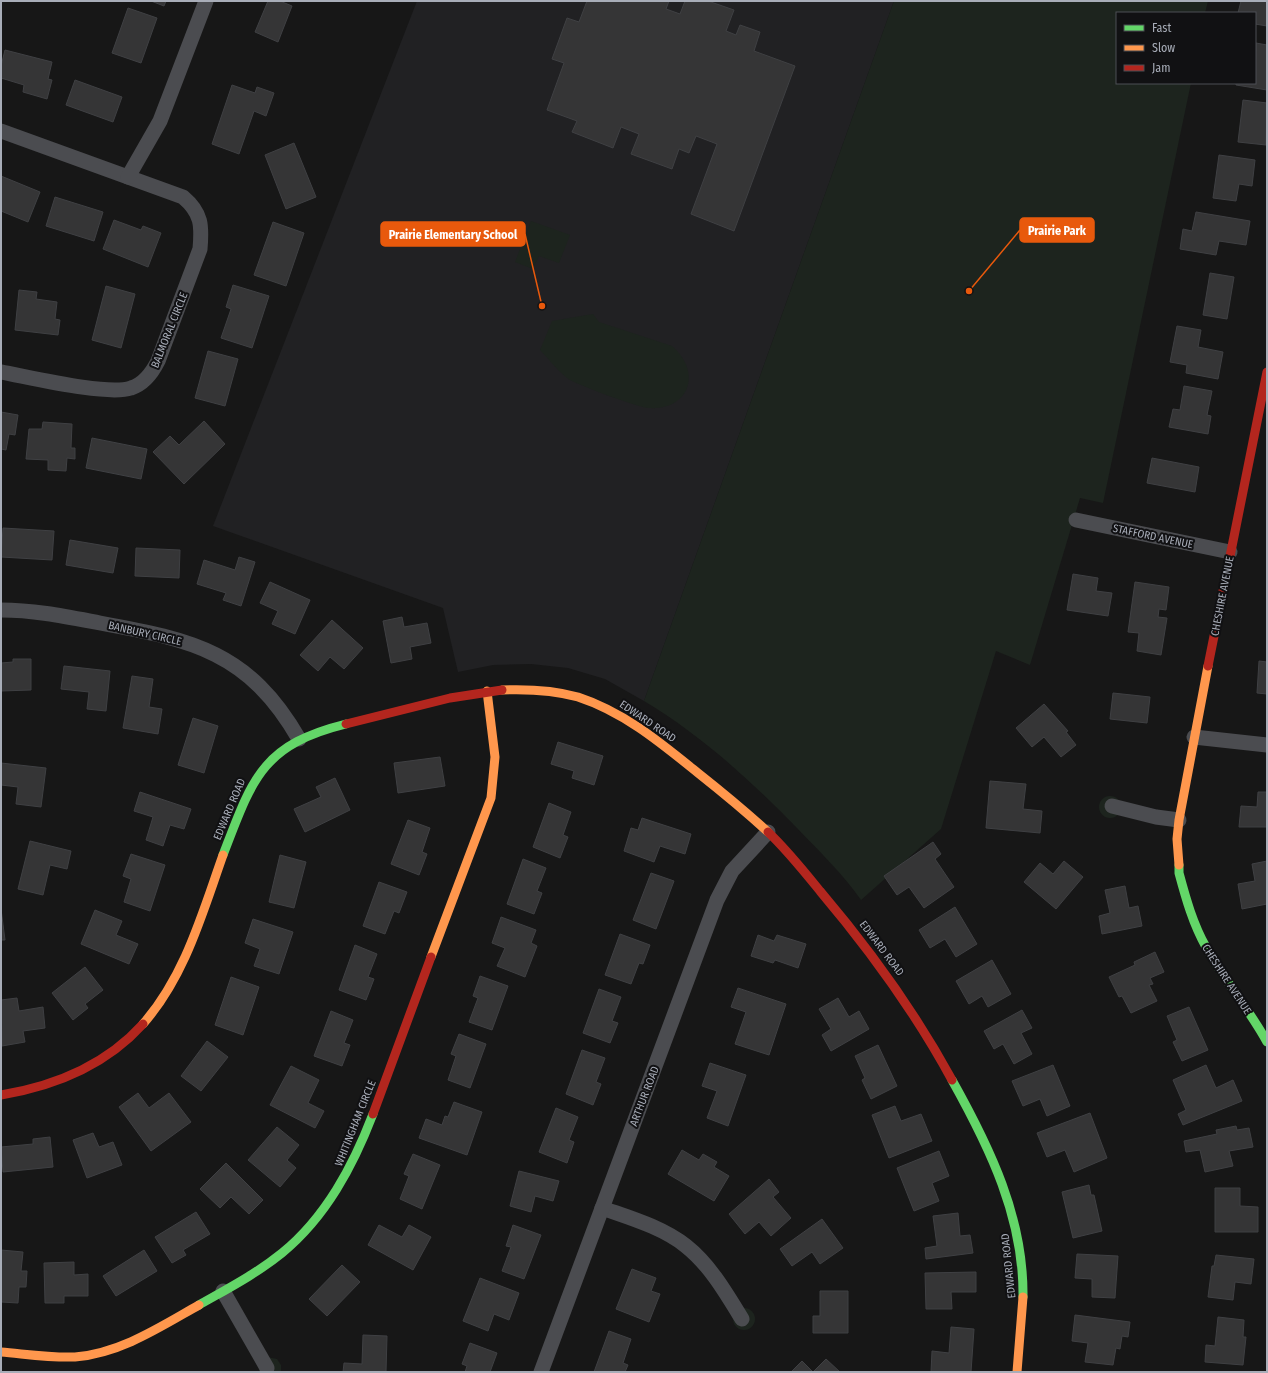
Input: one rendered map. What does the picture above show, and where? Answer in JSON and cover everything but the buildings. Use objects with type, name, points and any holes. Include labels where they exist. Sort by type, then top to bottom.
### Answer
[{"type":"street","points":[[128,177],[160,121],[206,1]]},
{"type":"street","name":"BALMORAL CIRCLE","points":[[1,131],[183,197],[197,212],[201,223],[200,249],[154,370],[144,380],[130,388],[107,390],[1,372]]},
{"type":"street","name":"CHESHIRE AVENUE","points":[[1267,372],[1194,737],[1178,820],[1177,838],[1179,873],[1192,919],[1206,948],[1256,1022],[1267,1042]]},
{"type":"street","name":"STAFFORD AVENUE","points":[[1076,520],[1230,552]]},
{"type":"street","name":"BANBURY CIRCLE","points":[[1,610],[19,610],[52,615],[158,634],[213,652],[234,664],[265,690],[285,714],[299,739]]},
{"type":"street","name":"EDWARD ROAD","points":[[1,1095],[32,1090],[57,1082],[86,1069],[112,1052],[147,1019],[168,990],[184,959],[239,813],[256,778],[282,750],[299,739],[327,729],[486,691],[521,688],[554,691],[597,704],[621,715],[680,757],[768,832],[853,928],[888,974],[912,1010],[954,1080],[994,1162],[1010,1204],[1019,1241],[1022,1262],[1024,1313],[1018,1372]]},
{"type":"street","name":"WHITINGHAM CIRCLE","points":[[1,1352],[58,1357],[97,1353],[133,1342],[223,1291],[271,1261],[294,1242],[329,1204],[347,1174],[360,1148],[492,798],[495,781],[496,750],[486,691]]},
{"type":"street","points":[[1194,737],[1267,745]]},
{"type":"street","points":[[1112,806],[1156,817],[1178,820]]},
{"type":"street","name":"ARTHUR ROAD","points":[[541,1372],[724,885],[741,860],[768,832]]},
{"type":"street","points":[[602,1208],[649,1225],[686,1246],[699,1258],[717,1279],[742,1319]]},
{"type":"street","points":[[223,1291],[267,1368]]},
{"type":"shaded area","points":[[417,1],[894,1],[644,701],[605,679],[568,668],[531,664],[493,665],[458,672],[443,608],[213,526]]},
{"type":"shaded area","points":[[894,1],[1208,1],[1205,12],[1116,12],[1116,84],[1191,84],[1103,503],[1080,498],[1030,665],[996,651],[941,829],[861,900],[822,854],[779,809],[743,775],[685,728],[644,701]]},
{"type":"shaded area","points":[[531,221],[570,235],[559,263],[539,256],[533,269],[515,262]]},
{"type":"shaded area","points":[[593,314],[599,322],[672,346],[682,357],[687,368],[689,378],[687,388],[682,397],[673,403],[662,407],[648,408],[632,404],[597,391],[570,380],[563,374],[540,350],[552,321]]},
{"type":"shaded area","points":[[1110,796],[1118,799],[1121,807],[1118,815],[1110,818],[1102,815],[1099,807],[1102,799]]},
{"type":"shaded area","points":[[744,1308],[752,1311],[755,1319],[752,1327],[744,1330],[736,1327],[733,1319],[736,1311]]},
{"type":"shaded area","points":[[267,1357],[277,1359],[281,1365],[281,1372],[259,1372],[259,1365]]},
{"type":"traffic: fast","points":[[223,855],[242,806],[252,786],[264,769],[277,755],[295,743],[318,733],[346,724]]},
{"type":"traffic: fast","points":[[1179,865],[1179,873],[1187,902],[1201,938],[1267,1042]]},
{"type":"traffic: fast","points":[[952,1080],[979,1131],[1002,1184],[1018,1239],[1022,1268],[1023,1297]]},
{"type":"traffic: fast","points":[[199,1305],[262,1268],[298,1239],[325,1207],[336,1190],[357,1153],[373,1114]]},
{"type":"traffic: slow","points":[[1179,865],[1177,839],[1179,820],[1208,666]]},
{"type":"traffic: slow","points":[[502,690],[550,691],[578,697],[611,711],[641,729],[670,751],[768,832]]},
{"type":"traffic: slow","points":[[431,957],[491,798],[495,757],[487,691]]},
{"type":"traffic: slow","points":[[143,1024],[158,1005],[170,986],[191,944],[223,855]]},
{"type":"traffic: slow","points":[[1017,1372],[1023,1297]]},
{"type":"traffic: slow","points":[[1,1352],[56,1357],[92,1355],[124,1345],[140,1338],[199,1305]]},
{"type":"traffic: jam","points":[[1208,666],[1267,372]]},
{"type":"traffic: jam","points":[[346,724],[450,698],[502,690]]},
{"type":"traffic: jam","points":[[768,832],[801,868],[857,936],[891,982],[923,1030],[952,1080]]},
{"type":"traffic: jam","points":[[373,1114],[431,957]]},
{"type":"traffic: jam","points":[[1,1095],[41,1086],[78,1072],[113,1051],[143,1024]]},
{"type":"place","name":"Prairie Park","points":[[969,291]]},
{"type":"place","name":"Prairie Elementary School","points":[[542,306]]}]
